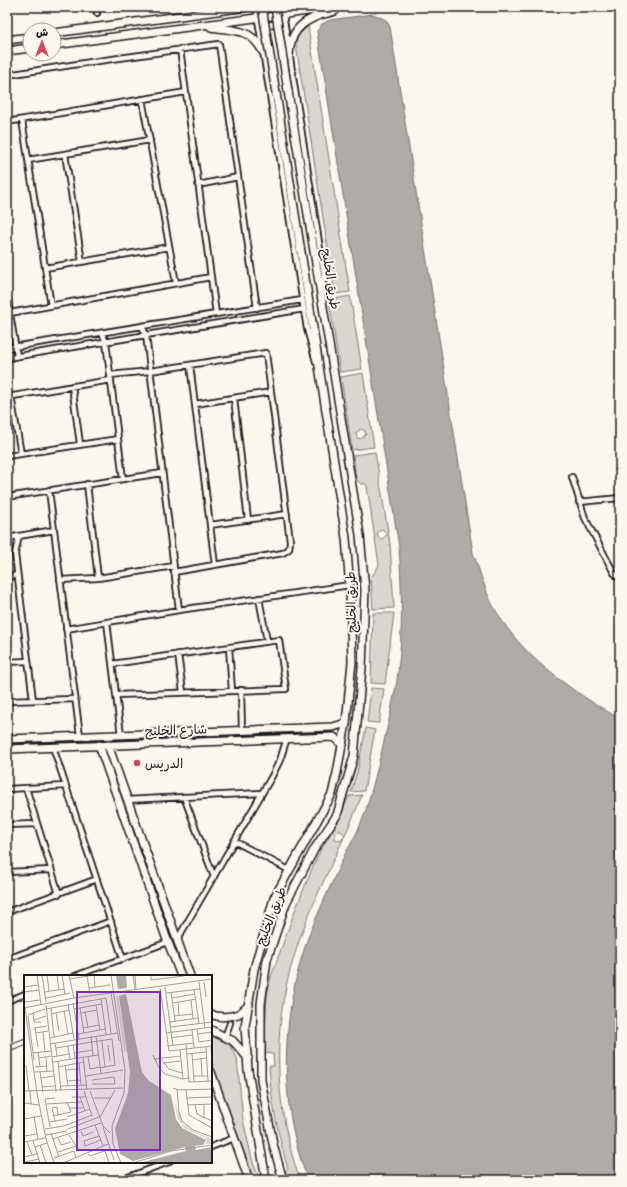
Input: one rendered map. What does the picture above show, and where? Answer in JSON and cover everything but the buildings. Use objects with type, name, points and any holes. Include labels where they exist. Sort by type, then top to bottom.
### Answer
[{"type":"main road","points":[[62,32],[230,8],[247,7]]},
{"type":"main road","name":"طريق الخليج","points":[[262,7],[346,538],[350,585],[352,662],[343,745],[332,794],[274,898],[254,969],[246,1026],[256,1126],[266,1180]]},
{"type":"main road","name":"طريق الخليج","points":[[275,7],[360,535],[365,590],[362,668],[354,756],[347,785],[336,815],[315,848],[286,903],[267,960],[261,1004],[261,1080],[273,1144],[283,1180]]},
{"type":"main road","points":[[62,44],[258,18],[282,11],[338,7]]},
{"type":"main road","points":[[289,56],[290,43],[298,29],[306,21],[342,7]]},
{"type":"main road","points":[[204,25],[241,31],[251,36],[263,52]]},
{"type":"main road","points":[[7,40],[22,37]]},
{"type":"main road","points":[[7,51],[22,49]]},
{"type":"main road","points":[[7,739],[333,727],[346,724]]},
{"type":"main road","name":"شارع الخليج","points":[[7,749],[334,736],[343,745]]},
{"type":"main road","points":[[99,745],[181,975]]},
{"type":"main road","points":[[108,745],[190,975]]},
{"type":"main road","points":[[212,1015],[215,1017],[224,1017],[238,1014],[249,1005]]},
{"type":"main road","points":[[212,1030],[233,1041],[248,1058]]},
{"type":"main road","points":[[212,1075],[249,1180]]},
{"type":"street","points":[[96,7],[97,13]]},
{"type":"street","points":[[256,7],[302,300],[311,349],[319,371]]},
{"type":"street","points":[[282,11],[324,274],[325,285],[322,297]]},
{"type":"street","points":[[262,44],[264,29],[271,24],[281,26],[287,44]]},
{"type":"street","points":[[7,75],[219,44],[257,308]]},
{"type":"street","points":[[180,49],[216,314]]},
{"type":"street","points":[[7,122],[186,92]]},
{"type":"street","points":[[142,99],[176,283]]},
{"type":"street","points":[[22,120],[51,306]]},
{"type":"street","points":[[28,160],[150,140]]},
{"type":"street","points":[[65,154],[82,262]]},
{"type":"street","points":[[198,185],[238,177]]},
{"type":"street","points":[[45,268],[169,247]]},
{"type":"street","points":[[10,313],[211,277]]},
{"type":"street","points":[[7,296],[17,356]]},
{"type":"street","points":[[7,348],[302,300]]},
{"type":"street","points":[[7,358],[304,310]]},
{"type":"street","points":[[142,326],[146,335],[179,610]]},
{"type":"street","points":[[102,333],[106,342],[123,479]]},
{"type":"street","points":[[20,454],[9,396],[266,353],[287,514],[290,541],[288,549],[283,553],[174,572]]},
{"type":"street","points":[[190,365],[215,565]]},
{"type":"street","points":[[72,386],[80,444]]},
{"type":"street","points":[[194,404],[271,392]]},
{"type":"street","points":[[234,398],[248,520]]},
{"type":"street","points":[[7,456],[118,438]]},
{"type":"street","points":[[7,497],[162,473]]},
{"type":"street","points":[[572,477],[585,518],[614,573],[620,578]]},
{"type":"street","points":[[87,484],[98,578]]},
{"type":"street","points":[[49,490],[80,736]]},
{"type":"street","points":[[579,502],[620,498]]},
{"type":"street","points":[[210,525],[287,514]]},
{"type":"street","points":[[7,538],[54,530]]},
{"type":"street","points":[[19,536],[15,554],[34,700]]},
{"type":"street","points":[[60,580],[98,578],[174,566]]},
{"type":"street","points":[[7,577],[17,575]]},
{"type":"street","points":[[66,629],[179,610],[350,585]]},
{"type":"street","points":[[259,598],[267,642]]},
{"type":"street","points":[[107,622],[121,735]]},
{"type":"street","points":[[112,664],[279,640],[286,689],[116,695]]},
{"type":"street","points":[[229,647],[232,691]]},
{"type":"street","points":[[178,654],[183,692]]},
{"type":"street","points":[[7,662],[28,661]]},
{"type":"street","points":[[241,690],[242,730]]},
{"type":"street","points":[[7,701],[75,699]]},
{"type":"street","points":[[177,942],[262,794],[280,760],[287,738]]},
{"type":"street","points":[[53,747],[123,959]]},
{"type":"street","points":[[7,789],[66,786]]},
{"type":"street","points":[[26,788],[59,894]]},
{"type":"street","points":[[127,800],[262,794]]},
{"type":"street","points":[[184,797],[214,877]]},
{"type":"street","points":[[7,825],[36,824]]},
{"type":"street","points":[[234,841],[289,870]]},
{"type":"street","points":[[7,872],[51,870]]},
{"type":"street","points":[[7,912],[97,879]]},
{"type":"street","points":[[7,959],[110,921]]},
{"type":"street","points":[[78,975],[168,942]]},
{"type":"street","points":[[7,1001],[24,994]]},
{"type":"street","points":[[225,1037],[230,1023]]},
{"type":"street","points":[[7,1049],[24,1042]]},
{"type":"street","points":[[212,1146],[234,1138]]},
{"type":"street","points":[[120,1180],[166,1163]]},
{"type":"shaded area","points":[[373,14],[386,20],[390,27],[473,553],[491,602],[502,621],[516,639],[547,670],[582,696],[620,719],[620,1180],[308,1180],[298,1151],[291,1120],[287,1089],[286,1058],[288,1026],[300,964],[309,935],[345,854],[364,816],[391,711],[397,682],[400,656],[402,610],[399,547],[317,31],[322,24],[330,20]]},
{"type":"shaded area","points":[[308,26],[350,292],[335,294],[295,39]]},
{"type":"shaded area","points":[[350,296],[362,369],[340,372],[329,300]]},
{"type":"shaded area","points":[[363,373],[374,447],[352,450],[341,377]],"holes":[[[361,429],[365,431],[366,434],[361,439],[357,438],[356,433]]]},
{"type":"shaded area","points":[[375,452],[390,544],[394,608],[373,609],[371,578],[379,565],[367,486],[364,483],[362,485],[356,479],[353,455]],"holes":[[[382,529],[387,535],[382,539],[379,538],[377,533]]]},
{"type":"shaded area","points":[[373,613],[394,613],[385,684],[371,683]]},
{"type":"shaded area","points":[[371,688],[384,689],[379,723],[367,722]]},
{"type":"shaded area","points":[[366,728],[375,730],[364,791],[351,792],[357,772]]},
{"type":"shaded area","points":[[362,795],[345,836],[316,897],[300,939],[286,987],[281,1014],[279,1070],[281,1098],[285,1126],[300,1180],[290,1180],[285,1171],[288,1169],[278,1131],[271,1092],[269,1066],[274,1066],[273,1054],[264,1053],[267,995],[271,977],[294,913],[317,857],[340,817],[349,796]],"holes":[[[338,831],[341,831],[345,835],[341,841],[335,839],[335,834]]]},
{"type":"shaded area","points":[[212,1036],[229,1044],[237,1058],[243,1120],[253,1163],[260,1180],[253,1180],[247,1165],[249,1164],[238,1138],[212,1062]]},
{"type":"place","name":"الدريس","points":[[137,763]]}]
